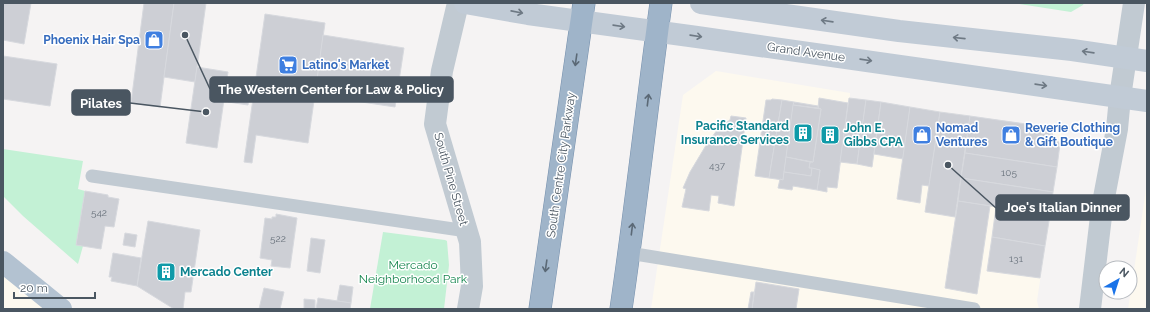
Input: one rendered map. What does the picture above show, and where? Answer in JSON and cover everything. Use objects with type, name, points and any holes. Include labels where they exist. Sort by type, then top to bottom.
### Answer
[{"type":"highway","points":[[621,309],[661,3]]},
{"type":"highway","name":"South Centre City Parkway","points":[[540,309],[583,12]]},
{"type":"main road","name":"Grand Avenue","points":[[465,3],[528,14],[583,12],[657,31],[1147,101]]},
{"type":"main road","points":[[701,3],[899,31],[1072,50],[1137,59]]},
{"type":"main road","points":[[3,262],[61,309]]},
{"type":"street","name":"South Pine Street","points":[[458,3],[442,71],[435,124],[470,242],[472,286],[468,309]]},
{"type":"street","points":[[1090,309],[1102,208],[1117,129],[1120,97],[1137,59],[1134,3]]},
{"type":"lane","points":[[92,176],[466,231]]},
{"type":"lane","points":[[629,253],[974,309]]},
{"type":"shaded area","points":[[716,71],[850,93],[850,98],[1062,130],[1037,301],[1039,309],[651,309],[683,95]]},
{"type":"shaded area","points":[[1147,182],[1147,309],[1128,309],[1129,300],[1138,300],[1138,260],[1136,260]]},
{"type":"shaded area","points":[[3,262],[61,309],[3,309]]},
{"type":"green space","points":[[1012,3],[1084,3],[1071,12]]},
{"type":"green space","points":[[3,149],[83,161],[78,189],[85,191],[76,245],[83,246],[78,264],[23,216],[3,196]]},
{"type":"green space","name":"Mercado Neighborhood Park","points":[[383,232],[447,241],[449,265],[444,309],[370,309]]},
{"type":"building","points":[[3,3],[31,3],[24,44],[3,40]]},
{"type":"building","name":"Phoenix Hair Spa","points":[[144,3],[174,3],[160,107],[131,103]]},
{"type":"building","points":[[174,3],[206,3],[195,82],[164,77]]},
{"type":"building","name":"Latino's Market","points":[[265,14],[325,23],[308,143],[256,135],[252,163],[244,162]]},
{"type":"building","points":[[323,35],[404,48],[395,107],[315,95]]},
{"type":"building","points":[[3,56],[57,64],[50,106],[3,99]]},
{"type":"building","points":[[197,67],[228,72],[217,148],[186,143]]},
{"type":"building","points":[[231,80],[251,82],[248,105],[228,102]]},
{"type":"building","name":"John E. Gibbs CPA","points":[[819,98],[848,103],[837,188],[827,187],[827,192],[817,190],[820,170],[809,168],[810,162],[813,162],[821,109],[818,108]]},
{"type":"building","points":[[849,98],[866,100],[857,164],[840,162]]},
{"type":"building","points":[[766,100],[782,100],[769,178],[755,176]]},
{"type":"building","points":[[782,100],[794,102],[783,180],[769,178]]},
{"type":"building","points":[[866,100],[881,102],[872,167],[857,164]]},
{"type":"building","points":[[794,102],[818,106],[818,108],[793,105]]},
{"type":"building","points":[[881,102],[910,107],[903,159],[874,154]]},
{"type":"building","name":"Pacific Standard Insurance Services","points":[[793,105],[821,109],[813,162],[786,157]]},
{"type":"building","name":"Nomad Ventures","points":[[910,107],[940,112],[929,186],[922,185],[920,203],[897,199]]},
{"type":"building","points":[[940,112],[970,116],[955,217],[925,212]]},
{"type":"building","points":[[731,116],[746,118],[734,206],[718,203],[719,196],[711,195],[709,211],[682,207],[686,189],[683,188],[690,172],[708,142],[718,129],[730,120]]},
{"type":"building","name":"Reverie Clothing & Gift Boutique","points":[[970,116],[1047,127],[1060,144],[1057,167],[965,153]]},
{"type":"building","points":[[965,153],[1057,167],[1053,192],[961,178]]},
{"type":"building","points":[[786,157],[810,162],[809,168],[812,168],[811,176],[784,172]]},
{"type":"building","points":[[812,168],[820,170],[817,190],[793,186],[792,190],[778,188],[780,179],[783,180],[784,172],[811,176]]},
{"type":"building","points":[[961,178],[1053,192],[1050,215],[958,201]]},
{"type":"building","points":[[85,191],[108,195],[108,197],[119,199],[114,227],[105,226],[101,249],[76,245]]},
{"type":"building","points":[[958,201],[990,206],[977,294],[945,288]]},
{"type":"building","points":[[996,207],[1050,215],[1045,246],[992,237]]},
{"type":"building","points":[[276,214],[297,218],[290,268],[271,266],[272,260],[260,258],[265,218],[272,219],[272,217],[276,217]]},
{"type":"building","name":"Mercado Center","points":[[148,221],[200,230],[191,292],[185,292],[183,309],[174,309],[137,286]]},
{"type":"building","points":[[125,233],[137,235],[135,247],[123,245]]},
{"type":"building","points":[[992,237],[1045,246],[1040,278],[987,271]]},
{"type":"building","points":[[311,238],[325,240],[320,273],[307,271]]},
{"type":"building","points":[[113,253],[141,258],[137,286],[111,281],[112,277],[109,277]]},
{"type":"building","points":[[756,282],[799,289],[796,309],[752,309]]},
{"type":"building","points":[[340,285],[353,287],[351,303],[337,301]]},
{"type":"building","points":[[264,288],[284,292],[280,309],[259,309]]},
{"type":"building","points":[[751,292],[754,292],[752,309],[748,309]]},
{"type":"building","points":[[318,298],[351,303],[350,309],[316,309]]},
{"type":"building","points":[[304,299],[315,300],[315,309],[304,309]]},
{"type":"place","name":"The Western Center for Law & Policy","points":[[185,35]]},
{"type":"place","name":"Phoenix Hair Spa","points":[[154,40]]},
{"type":"place","name":"Latino's Market","points":[[288,65]]},
{"type":"place","name":"Pilates","points":[[206,112]]},
{"type":"place","name":"Pacific Standard Insurance Services","points":[[803,133]]},
{"type":"place","name":"John E. Gibbs CPA","points":[[830,135]]},
{"type":"place","name":"Nomad Ventures","points":[[922,135]]},
{"type":"place","name":"Reverie Clothing & Gift Boutique","points":[[1011,135]]},
{"type":"place","name":"Joe's Italian Dinner","points":[[948,165]]},
{"type":"place","name":"Mercado Center","points":[[166,272]]}]
